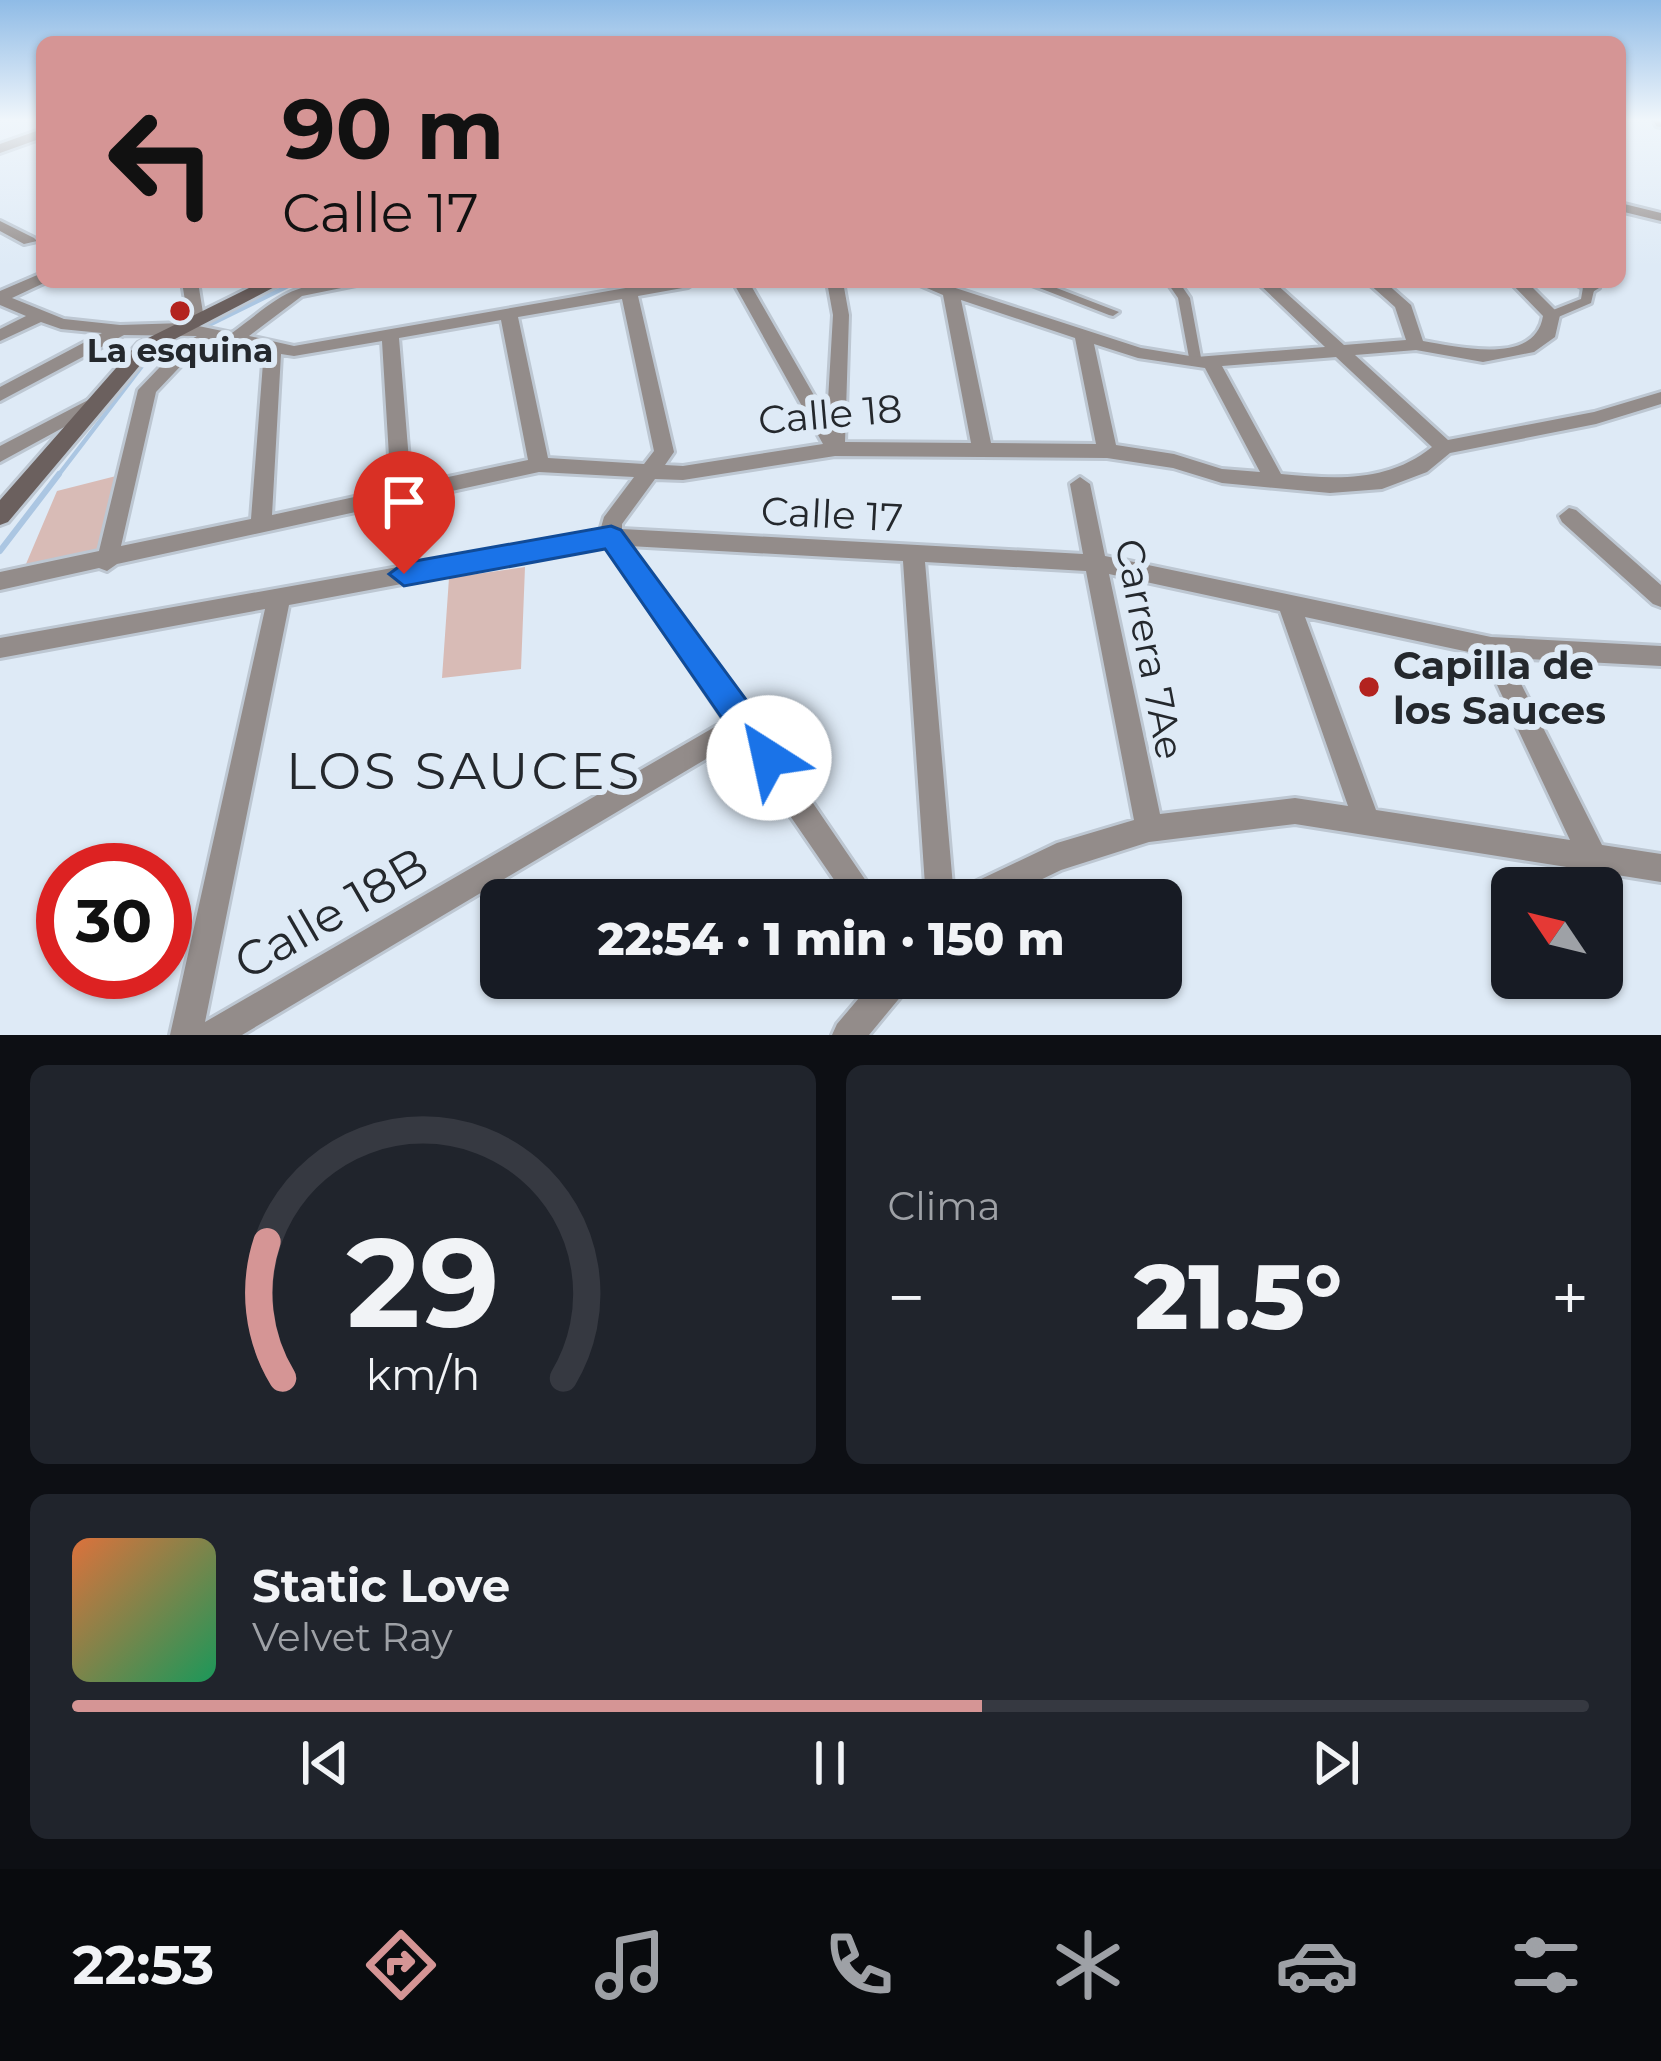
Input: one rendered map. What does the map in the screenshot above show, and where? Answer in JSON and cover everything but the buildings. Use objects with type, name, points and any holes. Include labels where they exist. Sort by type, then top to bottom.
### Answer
[{"type":"main road","points":[[5,510],[146,347],[202,330],[266,288]]},
{"type":"street","points":[[1626,208],[1661,217]]},
{"type":"street","points":[[0,225],[29,241]]},
{"type":"street","points":[[0,298],[36,281]]},
{"type":"street","points":[[192,288],[202,330]]},
{"type":"street","points":[[107,562],[148,390],[202,330],[318,288]]},
{"type":"street","points":[[0,298],[39,316],[120,330],[202,330],[274,347],[317,350],[658,288]]},
{"type":"street","points":[[744,288],[836,449]]},
{"type":"street","points":[[836,288],[841,315],[836,449]]},
{"type":"street","points":[[939,288],[1138,353],[1203,363],[1417,345],[1483,356],[1534,347],[1549,333],[1552,315]]},
{"type":"street","points":[[1047,288],[1113,312]]},
{"type":"street","points":[[1177,288],[1203,363],[1275,482]]},
{"type":"street","points":[[1271,288],[1444,447]]},
{"type":"street","points":[[1383,288],[1403,304],[1417,345]]},
{"type":"street","points":[[1524,288],[1552,315]]},
{"type":"street","points":[[1552,315],[1587,301],[1587,288]]},
{"type":"street","points":[[951,292],[982,448]]},
{"type":"street","points":[[629,294],[664,452],[637,484],[611,530],[851,879]]},
{"type":"street","points":[[0,336],[39,316]]},
{"type":"street","points":[[508,316],[539,465]]},
{"type":"street","points":[[0,395],[120,330]]},
{"type":"street","points":[[1083,335],[1107,451]]},
{"type":"street","points":[[390,337],[401,493]]},
{"type":"street","points":[[261,524],[274,347]]},
{"type":"street","name":"Calle 18","points":[[0,581],[107,562],[539,465],[683,473],[836,449],[982,448],[1107,451],[1275,482],[1382,482],[1420,467],[1444,447],[1596,418],[1661,398]]},
{"type":"street","points":[[0,455],[94,404]]},
{"type":"street","name":"Carrera 7Ae","points":[[1080,484],[1149,829]]},
{"type":"street","points":[[1569,516],[1661,598]]},
{"type":"street","name":"Calle 17","points":[[0,648],[611,530],[914,556],[1096,563],[1491,647],[1661,656]]},
{"type":"street","points":[[914,556],[938,879]]},
{"type":"street","points":[[186,1035],[279,597]]},
{"type":"street","points":[[1291,606],[1366,820]]},
{"type":"street","points":[[1491,647],[1592,855]]},
{"type":"street","name":"Calle 18B","points":[[212,1035],[744,723]]},
{"type":"street","points":[[1011,879],[1057,857],[1149,829],[1295,811],[1661,868]]},
{"type":"street","points":[[848,1035],[878,999]]},
{"type":"shaded area","points":[[120,475],[96,559],[23,571],[57,491]]},
{"type":"shaded area","points":[[525,567],[521,669],[442,678],[449,578]]},
{"type":"waterway","points":[[57,477],[152,353],[284,288]]},
{"type":"waterway","points":[[0,551],[59,474]]},
{"type":"place","name":"La esquina","points":[[180,311]]},
{"type":"place","name":"Capilla de los Sauces","points":[[1369,687]]},
{"type":"district","name":"LOS SAUCES","points":[[464,771]]},
{"type":"route","points":[[404,574],[611,537],[769,758]]}]
